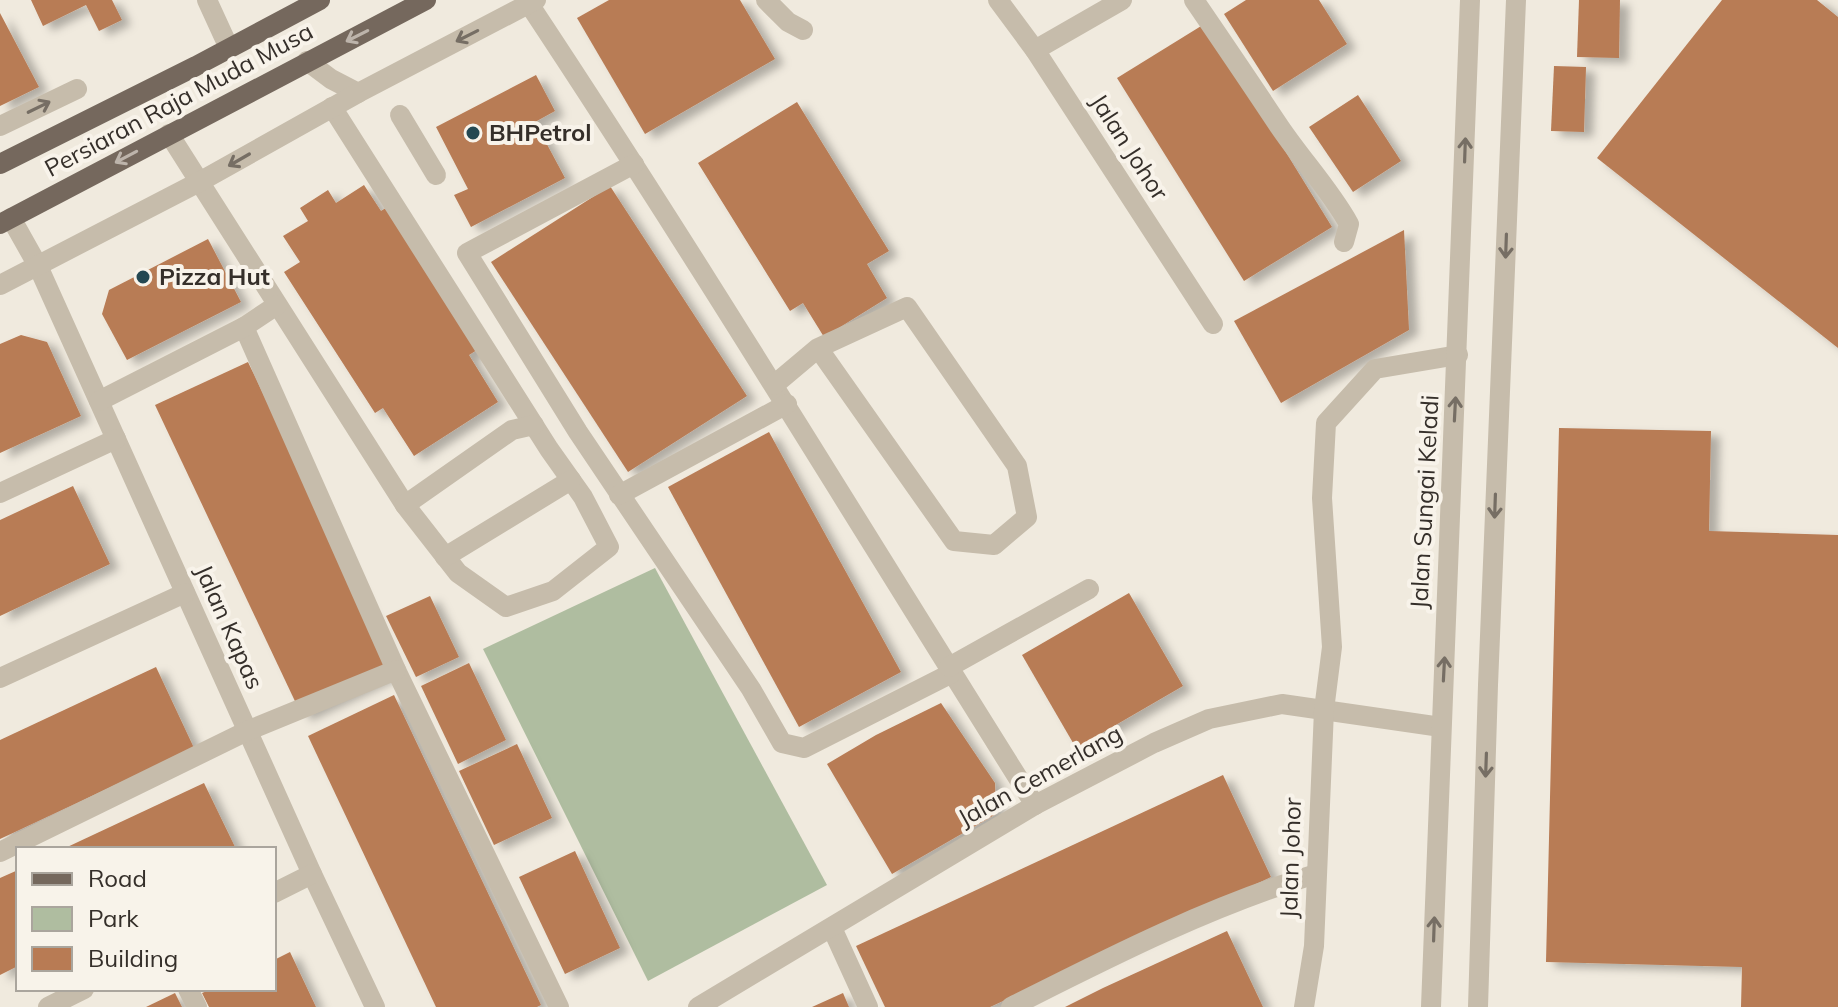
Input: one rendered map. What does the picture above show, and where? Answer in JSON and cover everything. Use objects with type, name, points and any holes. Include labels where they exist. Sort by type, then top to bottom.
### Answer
[{"type":"main road","name":"Persiaran Raja Muda Musa","points":[[0,164],[320,0]]},
{"type":"main road","name":"Persiaran Raja Muda Musa","points":[[6,221],[426,0]]},
{"type":"street","points":[[207,0],[229,48]]},
{"type":"street","points":[[766,0],[788,22],[803,30]]},
{"type":"street","name":"Jalan Johor","points":[[998,0],[1035,50],[1213,324]]},
{"type":"street","points":[[1035,50],[1122,0]]},
{"type":"street","points":[[1194,0],[1277,123],[1338,206],[1349,224],[1344,242]]},
{"type":"street","name":"Jalan Sungai Keladi","points":[[1431,1007],[1470,0]]},
{"type":"street","points":[[1478,1007],[1487,700],[1516,0]]},
{"type":"street","points":[[0,285],[201,181],[521,4],[634,164],[787,404],[1035,805]]},
{"type":"street","points":[[307,61],[331,79],[358,93]]},
{"type":"street","points":[[0,126],[77,89]]},
{"type":"street","points":[[169,134],[405,505],[458,573],[506,607],[553,591],[609,547],[583,497],[332,107]]},
{"type":"street","points":[[400,115],[436,175]]},
{"type":"street","points":[[634,164],[467,253],[619,495],[751,689],[782,743],[804,748],[950,670],[1089,589]]},
{"type":"street","name":"Jalan Kapas","points":[[6,221],[38,266],[375,1007]]},
{"type":"street","points":[[99,401],[244,327],[277,305]]},
{"type":"street","points":[[774,385],[818,348],[907,307],[1017,466],[1027,517],[994,545],[954,541],[818,348]]},
{"type":"street","points":[[244,327],[396,670],[559,1007]]},
{"type":"street","name":"Jalan Johor","points":[[1304,1007],[1314,946],[1324,710],[1332,647],[1322,498],[1326,423],[1375,369],[1458,355]]},
{"type":"street","points":[[619,495],[787,404]]},
{"type":"street","points":[[405,505],[512,430],[534,425]]},
{"type":"street","points":[[0,493],[116,439]]},
{"type":"street","points":[[445,557],[571,480]]},
{"type":"street","points":[[0,678],[185,593]]},
{"type":"street","points":[[0,852],[247,731],[396,670]]},
{"type":"street","name":"Jalan Cemerlang","points":[[698,1007],[1035,805],[1154,743],[1209,719],[1282,704],[1441,727]]},
{"type":"street","points":[[276,892],[312,874]]},
{"type":"street","points":[[1011,1007],[1119,953],[1257,891],[1316,874]]},
{"type":"street","points":[[832,928],[868,1007]]},
{"type":"street","points":[[48,1007],[80,991]]},
{"type":"green space","points":[[655,568],[827,885],[648,981],[483,649]]},
{"type":"building","points":[[31,0],[112,0],[122,20],[99,31],[86,5],[43,26]]},
{"type":"building","points":[[609,0],[740,0],[775,59],[645,134],[577,18]]},
{"type":"building","points":[[1246,0],[1319,0],[1347,44],[1273,91],[1224,14]]},
{"type":"building","points":[[1579,0],[1620,0],[1619,58],[1577,57]]},
{"type":"building","points":[[1722,0],[1817,0],[1838,17],[1838,348],[1597,158]]},
{"type":"building","points":[[0,13],[39,87],[0,106]]},
{"type":"building","points":[[1206,23],[1332,227],[1244,281],[1117,78]]},
{"type":"building","points":[[1554,66],[1586,67],[1584,132],[1551,131]]},
{"type":"building","points":[[536,75],[555,111],[535,122],[565,178],[471,227],[454,195],[468,189],[436,127]]},
{"type":"building","points":[[1358,95],[1401,161],[1353,192],[1309,127]]},
{"type":"building","points":[[797,102],[889,251],[867,264],[887,298],[824,337],[803,303],[790,311],[698,163]]},
{"type":"building","points":[[364,185],[381,211],[389,206],[480,348],[469,355],[498,402],[414,456],[383,408],[375,413],[284,272],[300,262],[283,236],[308,221],[300,208],[328,190],[336,203]]},
{"type":"building","points":[[610,186],[747,396],[628,472],[491,262]]},
{"type":"building","points":[[1404,230],[1409,330],[1281,403],[1234,321]]},
{"type":"building","points":[[208,239],[241,302],[127,360],[102,314],[109,290]]},
{"type":"building","points":[[21,335],[47,342],[81,416],[0,453],[0,344]]},
{"type":"building","points":[[248,362],[395,672],[302,716],[155,405]]},
{"type":"building","points":[[1559,428],[1711,431],[1709,531],[1838,535],[1838,1007],[1741,1007],[1742,967],[1546,962]]},
{"type":"building","points":[[769,432],[901,672],[799,727],[668,487]]},
{"type":"building","points":[[73,486],[110,564],[0,616],[0,520]]},
{"type":"building","points":[[1129,593],[1183,686],[1076,748],[1022,655]]},
{"type":"building","points":[[430,596],[459,657],[416,677],[386,616]]},
{"type":"building","points":[[469,663],[506,740],[458,764],[421,686]]},
{"type":"building","points":[[156,667],[194,748],[0,839],[0,740]]},
{"type":"building","points":[[394,695],[541,1005],[537,1007],[436,1007],[308,736]]},
{"type":"building","points":[[941,703],[995,783],[996,814],[892,874],[827,764],[876,735]]},
{"type":"building","points":[[517,744],[552,818],[494,845],[459,771]]},
{"type":"building","points":[[1223,775],[1271,877],[990,1007],[885,1007],[856,946]]},
{"type":"building","points":[[204,783],[235,847],[67,847]]},
{"type":"building","points":[[575,851],[620,948],[565,974],[519,877]]},
{"type":"building","points":[[16,871],[16,967],[0,975],[0,878]]},
{"type":"building","points":[[1227,931],[1263,1007],[1065,1007],[1103,988]]},
{"type":"building","points":[[290,952],[316,1007],[209,1007],[202,993],[207,991],[276,991],[276,959]]},
{"type":"building","points":[[175,993],[182,1007],[146,1007]]},
{"type":"building","points":[[843,993],[849,1007],[812,1007]]},
{"type":"place","name":"BHPetrol","points":[[473,133]]},
{"type":"place","name":"Pizza Hut","points":[[143,277]]}]
